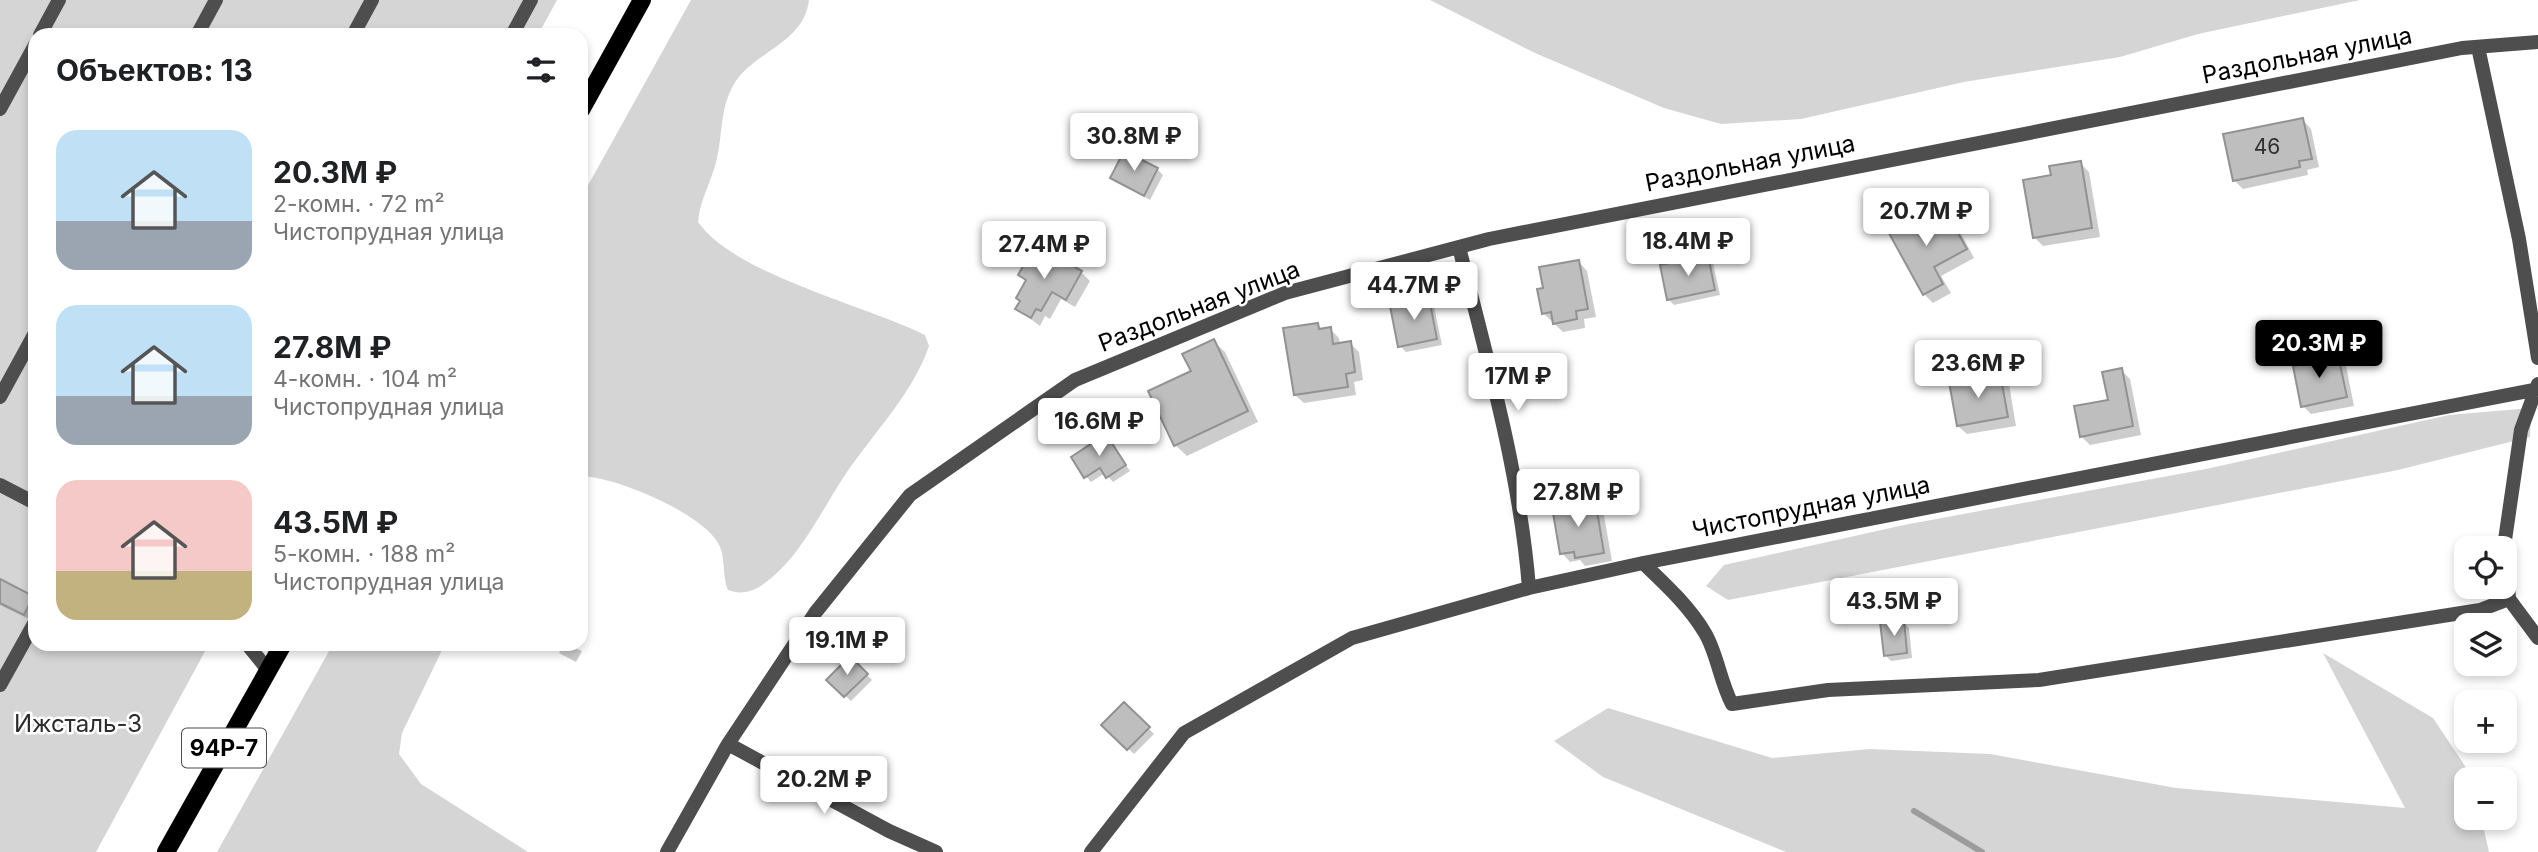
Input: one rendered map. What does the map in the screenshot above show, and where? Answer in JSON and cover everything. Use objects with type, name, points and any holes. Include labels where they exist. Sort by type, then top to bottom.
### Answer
[{"type":"main road","points":[[588,97],[642,0]]},
{"type":"main road","name":"94Р-7","points":[[166,852],[278,651]]},
{"type":"street","points":[[44,28],[59,0]]},
{"type":"street","points":[[201,28],[216,0]]},
{"type":"street","points":[[357,28],[372,0]]},
{"type":"street","points":[[516,28],[531,0]]},
{"type":"street","name":"Раздольная улица","points":[[667,852],[728,744],[815,613],[910,495],[1075,380],[1284,293],[1459,247],[1725,191],[2478,47],[2538,42]]},
{"type":"street","points":[[2478,47],[2519,239],[2538,358]]},
{"type":"street","points":[[0,109],[28,57]]},
{"type":"street","points":[[1459,247],[1499,407],[1527,558],[1529,588]]},
{"type":"street","points":[[0,397],[28,345]]},
{"type":"street","points":[[2506,536],[2521,430],[2537,387]]},
{"type":"street","name":"Чистопрудная улица","points":[[1091,852],[1184,733],[1352,638],[1529,588],[1643,563],[2537,387]]},
{"type":"street","points":[[0,485],[28,499]]},
{"type":"street","points":[[1643,563],[1679,599],[1706,634],[1720,682],[1732,704],[1828,690],[2039,680],[2480,610],[2507,599]]},
{"type":"street","points":[[2510,599],[2538,638]]},
{"type":"street","points":[[0,685],[28,635]]},
{"type":"street","points":[[253,651],[268,670]]},
{"type":"street","points":[[728,744],[889,831],[936,852]]},
{"type":"green space","name":"Ижсталь-3","points":[[0,0],[557,0],[542,28],[28,28],[28,651],[205,651],[96,852],[0,852]]},
{"type":"green space","points":[[691,0],[809,0],[806,14],[799,25],[780,44],[747,69],[732,88],[724,110],[718,155],[698,222],[716,241],[740,257],[802,287],[925,335],[929,346],[903,396],[847,472],[798,550],[773,576],[755,589],[744,592],[728,590],[718,543],[694,520],[676,508],[635,489],[588,477],[588,185]]},
{"type":"green space","points":[[1430,0],[2360,0],[2198,34],[2120,57],[1964,82],[1801,119],[1721,124],[1664,108],[1535,53]]},
{"type":"green space","points":[[2531,408],[2530,437],[2398,470],[1728,600],[1706,586],[1724,565],[1904,525],[2206,469],[2449,415]]},
{"type":"green space","points":[[329,651],[442,651],[402,733],[399,754],[421,784],[528,852],[217,852]]},
{"type":"green space","points":[[2323,653],[2433,718],[2466,767],[2454,767],[2454,830],[2484,830],[2489,852],[1786,852],[1603,777],[1554,741],[1608,708],[1772,758],[1870,749],[1990,754],[2176,788],[2405,808]]},
{"type":"building","points":[[2303,118],[2312,159],[2299,161],[2300,167],[2233,181],[2223,134]]},
{"type":"building","points":[[1124,151],[1158,168],[1144,196],[1110,178]]},
{"type":"building","points":[[2081,161],[2092,228],[2033,238],[2023,180],[2051,175],[2049,166]]},
{"type":"building","points":[[1910,213],[1920,231],[1948,215],[1967,249],[1934,267],[1943,284],[1923,295],[1885,226]]},
{"type":"building","points":[[1035,245],[1082,271],[1066,300],[1052,292],[1041,311],[1036,309],[1031,318],[1015,309],[1020,301],[1016,298],[1026,280],[1018,275]]},
{"type":"building","points":[[1708,255],[1715,290],[1667,300],[1660,265]]},
{"type":"building","points":[[1579,260],[1588,309],[1576,311],[1577,319],[1553,324],[1551,312],[1542,314],[1537,289],[1543,288],[1539,267]]},
{"type":"building","points":[[1429,298],[1437,339],[1398,347],[1390,306]]},
{"type":"building","points":[[1318,323],[1319,329],[1331,327],[1333,344],[1351,341],[1355,372],[1346,374],[1348,387],[1294,395],[1283,328]]},
{"type":"building","points":[[1214,339],[1248,411],[1174,446],[1148,391],[1191,371],[1182,354]]},
{"type":"building","points":[[2320,352],[2322,358],[2338,355],[2347,397],[2301,407],[2293,366],[2304,364],[2302,356]]},
{"type":"building","points":[[2122,368],[2133,426],[2080,437],[2074,406],[2108,400],[2102,372]]},
{"type":"building","points":[[2000,373],[2008,417],[1957,426],[1949,382]]},
{"type":"building","points":[[1106,434],[1126,465],[1106,478],[1100,468],[1084,478],[1071,457]]},
{"type":"building","points":[[1595,499],[1604,553],[1575,558],[1574,552],[1560,554],[1552,507]]},
{"type":"building","points":[[0,579],[28,593],[28,607],[24,615],[0,603]]},
{"type":"building","points":[[1904,620],[1907,653],[1884,656],[1880,622]]},
{"type":"building","points":[[850,656],[868,674],[844,697],[826,680]]},
{"type":"building","points":[[1124,702],[1150,727],[1127,750],[1101,725]]},
{"type":"waterway","points":[[1914,811],[1982,852]]}]
